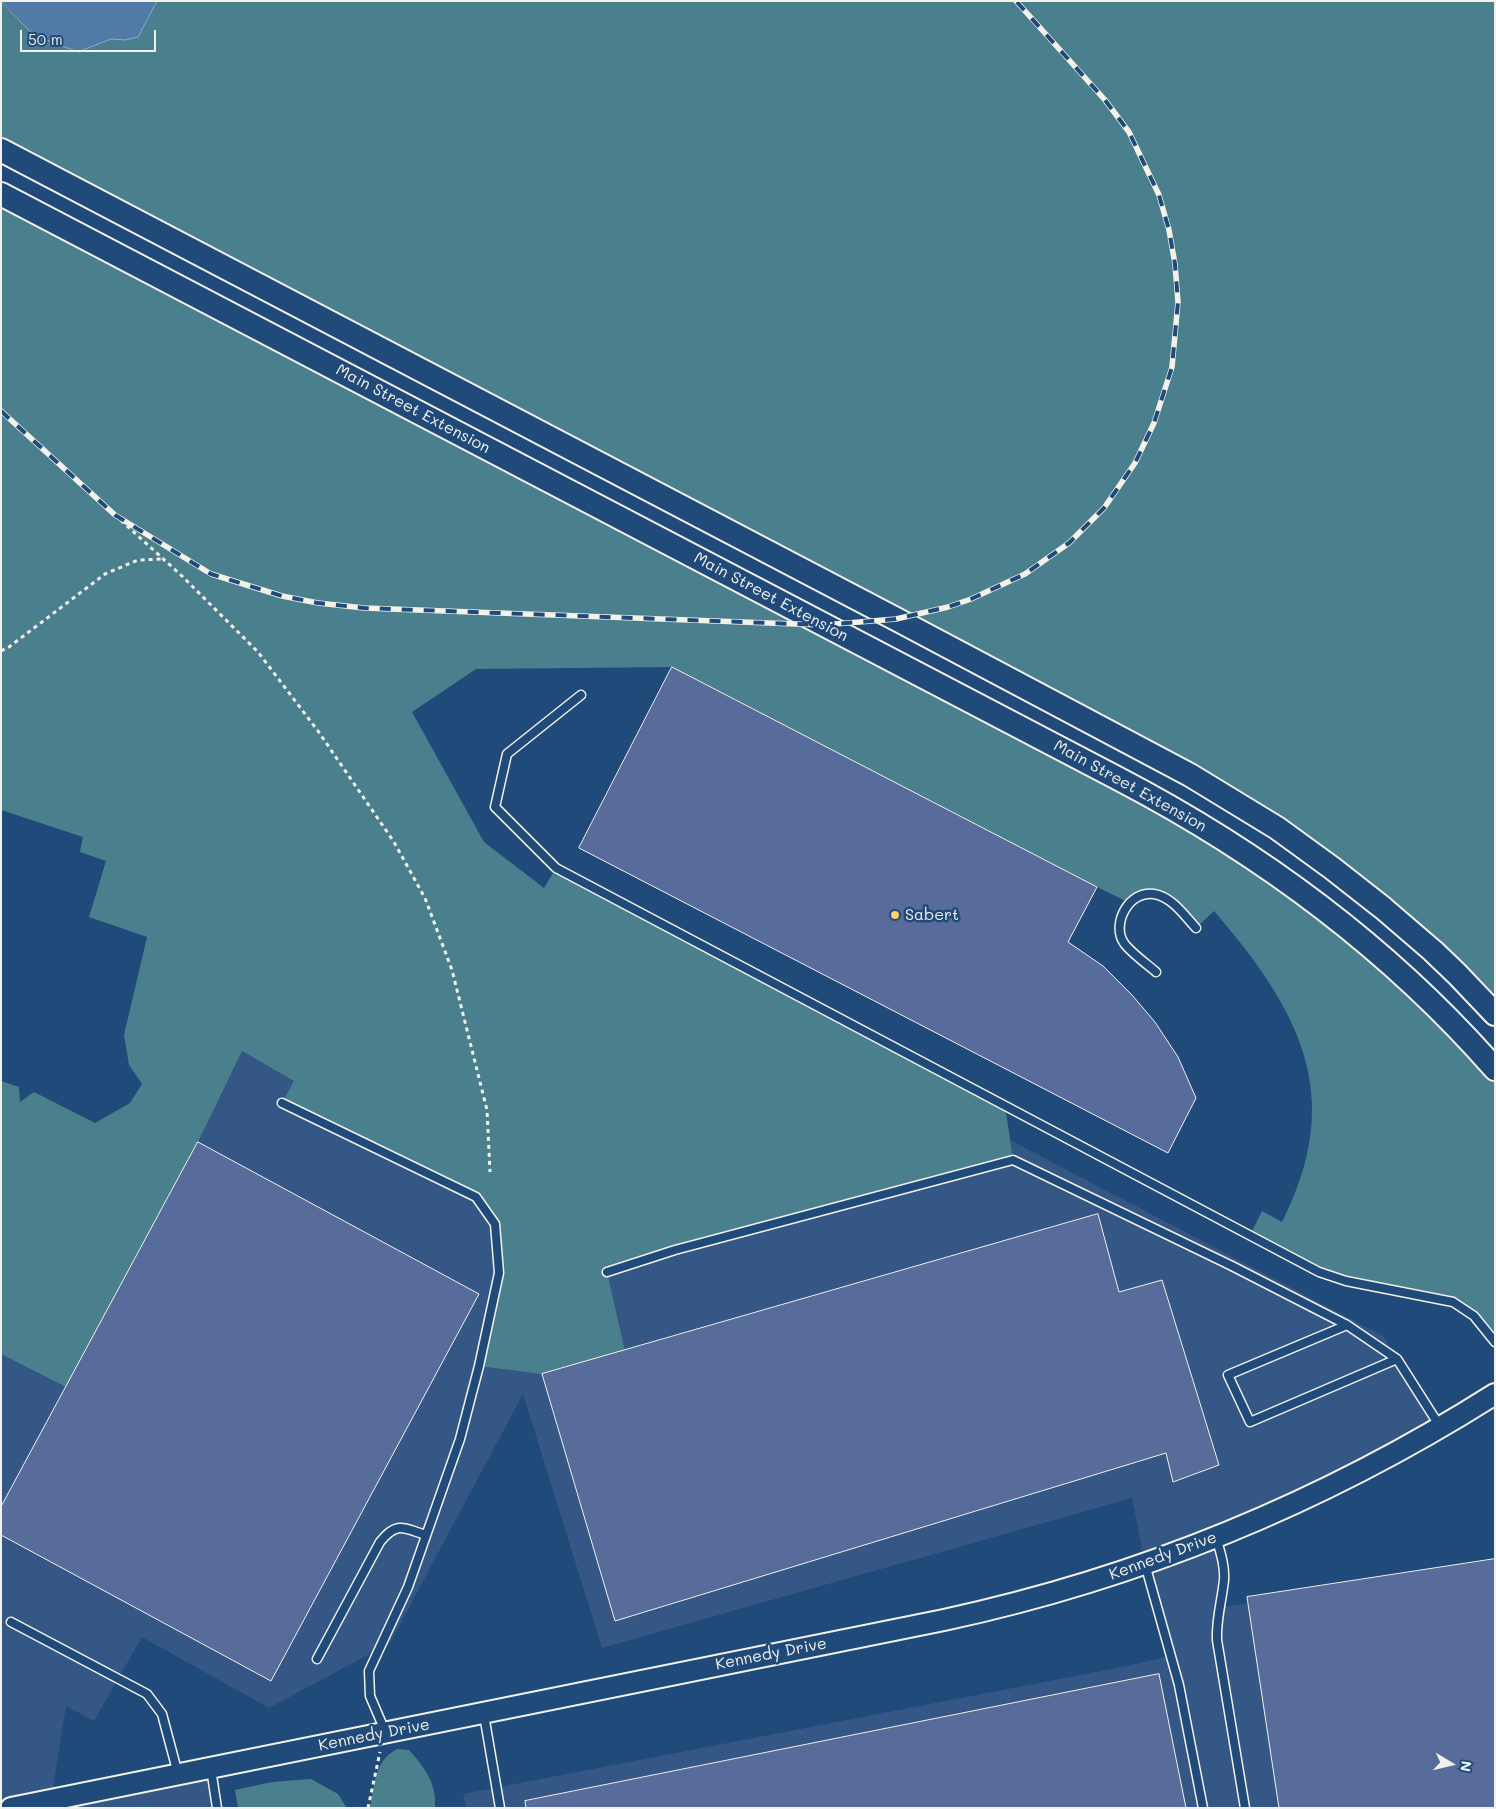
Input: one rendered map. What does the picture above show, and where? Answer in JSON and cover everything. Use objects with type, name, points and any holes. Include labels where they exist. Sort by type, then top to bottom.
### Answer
[{"type":"main road","points":[[1,150],[888,614],[1198,779],[1277,828],[1383,908],[1457,974],[1495,1014]]},
{"type":"main road","name":"Main Street Extension","points":[[1,194],[1190,818],[1260,862],[1340,921],[1413,985],[1461,1032],[1495,1069]]},
{"type":"street","name":"Kennedy Drive","points":[[11,1808],[986,1611],[1062,1590],[1145,1564],[1216,1537],[1300,1501],[1440,1427],[1495,1394]]},
{"type":"lane","points":[[581,695],[507,754],[495,807],[556,868],[1319,1272],[1346,1281],[1453,1302],[1474,1316],[1495,1342]]},
{"type":"lane","points":[[1156,972],[1124,943],[1120,934],[1122,916],[1130,903],[1145,894],[1161,897],[1177,907],[1196,928]]},
{"type":"lane","points":[[282,1103],[476,1197],[495,1224],[499,1272],[481,1357],[460,1439],[408,1587],[370,1671],[370,1696],[385,1732]]},
{"type":"lane","points":[[607,1272],[675,1250],[1013,1160],[1232,1266],[1347,1325],[1397,1359],[1440,1427]]},
{"type":"lane","points":[[1347,1325],[1228,1375],[1250,1422],[1397,1359]]},
{"type":"lane","points":[[316,1659],[380,1542],[388,1532],[394,1528],[404,1528],[426,1535]]},
{"type":"lane","points":[[1216,1537],[1223,1562],[1224,1579],[1217,1619],[1217,1640],[1245,1808]]},
{"type":"lane","points":[[1145,1564],[1179,1685],[1203,1808]]},
{"type":"lane","points":[[11,1622],[147,1694],[162,1714],[178,1774]]},
{"type":"lane","points":[[483,1712],[500,1808]]},
{"type":"lane","points":[[211,1767],[217,1808]]},
{"type":"path","points":[[115,515],[164,559],[258,652],[318,731],[394,842],[425,898],[452,970],[487,1110],[490,1172]]},
{"type":"path","points":[[1,651],[9,648],[105,574],[138,560],[164,559]]},
{"type":"path","points":[[368,1808],[380,1754]]},
{"type":"shaded area","points":[[1,1],[157,1],[138,37],[125,40],[111,39],[78,52],[34,35]]},
{"type":"shaded area","points":[[242,1051],[294,1081],[1008,1139],[1383,1336],[1440,1427],[1216,1537],[1219,1608],[1495,1563],[1495,1808],[466,1808],[463,1794],[1171,1656],[1145,1564],[1132,1498],[602,1648],[523,1394],[390,1643],[269,1708],[142,1637],[94,1721],[66,1706],[51,1800],[211,1767],[217,1808],[1,1808],[1,1354],[66,1387]]},
{"type":"green space","points":[[157,1],[1495,1],[1495,1014],[1306,849],[1,150],[1,2],[34,35],[100,44],[111,39],[125,40],[138,37]]},
{"type":"green space","points":[[1,194],[1260,862],[1495,1069],[1495,1342],[1482,1326],[1453,1302],[1331,1277],[1250,1235],[1262,1211],[1282,1222],[1301,1176],[1311,1134],[1311,1094],[1304,1056],[1290,1019],[1270,984],[1214,911],[1196,928],[1177,907],[1154,894],[1130,903],[672,667],[476,669],[412,712],[484,842],[544,888],[556,868],[1005,1105],[1013,1160],[607,1272],[625,1351],[542,1374],[479,1366],[499,1273],[495,1224],[476,1197],[282,1103],[294,1081],[242,1051],[198,1142],[66,1387],[1,1354],[1,1081],[19,1087],[20,1102],[34,1092],[95,1123],[130,1103],[142,1084],[129,1065],[124,1035],[147,937],[89,917],[106,861],[80,852],[83,837],[1,810]]},
{"type":"green space","points":[[397,1749],[409,1750],[424,1769],[432,1783],[435,1808],[370,1808],[380,1767],[389,1754]]},
{"type":"green space","points":[[311,1779],[338,1794],[347,1808],[238,1808],[235,1790],[272,1782]]},
{"type":"building","name":"Sabert","points":[[672,667],[1097,887],[1068,942],[1103,966],[1132,995],[1155,1022],[1178,1057],[1196,1098],[1168,1153],[579,848]]},
{"type":"building","points":[[198,1142],[479,1294],[271,1681],[1,1535],[1,1507]]},
{"type":"building","points":[[1098,1214],[1119,1292],[1162,1280],[1219,1465],[1173,1482],[1166,1453],[615,1621],[542,1374]]},
{"type":"building","points":[[1495,1559],[1495,1808],[1279,1808],[1247,1597]]},
{"type":"building","points":[[1159,1674],[1186,1808],[526,1808],[525,1801]]},
{"type":"railway","points":[[1,411],[115,515],[211,574],[282,596],[318,603],[364,608],[823,625],[896,619],[948,607],[971,599],[1025,574],[1069,543],[1104,508],[1135,463],[1154,423],[1172,367],[1178,302],[1175,264],[1169,230],[1159,195],[1129,132],[1105,100],[1016,1]]},
{"type":"place","name":"Sabert","points":[[895,915]]}]
